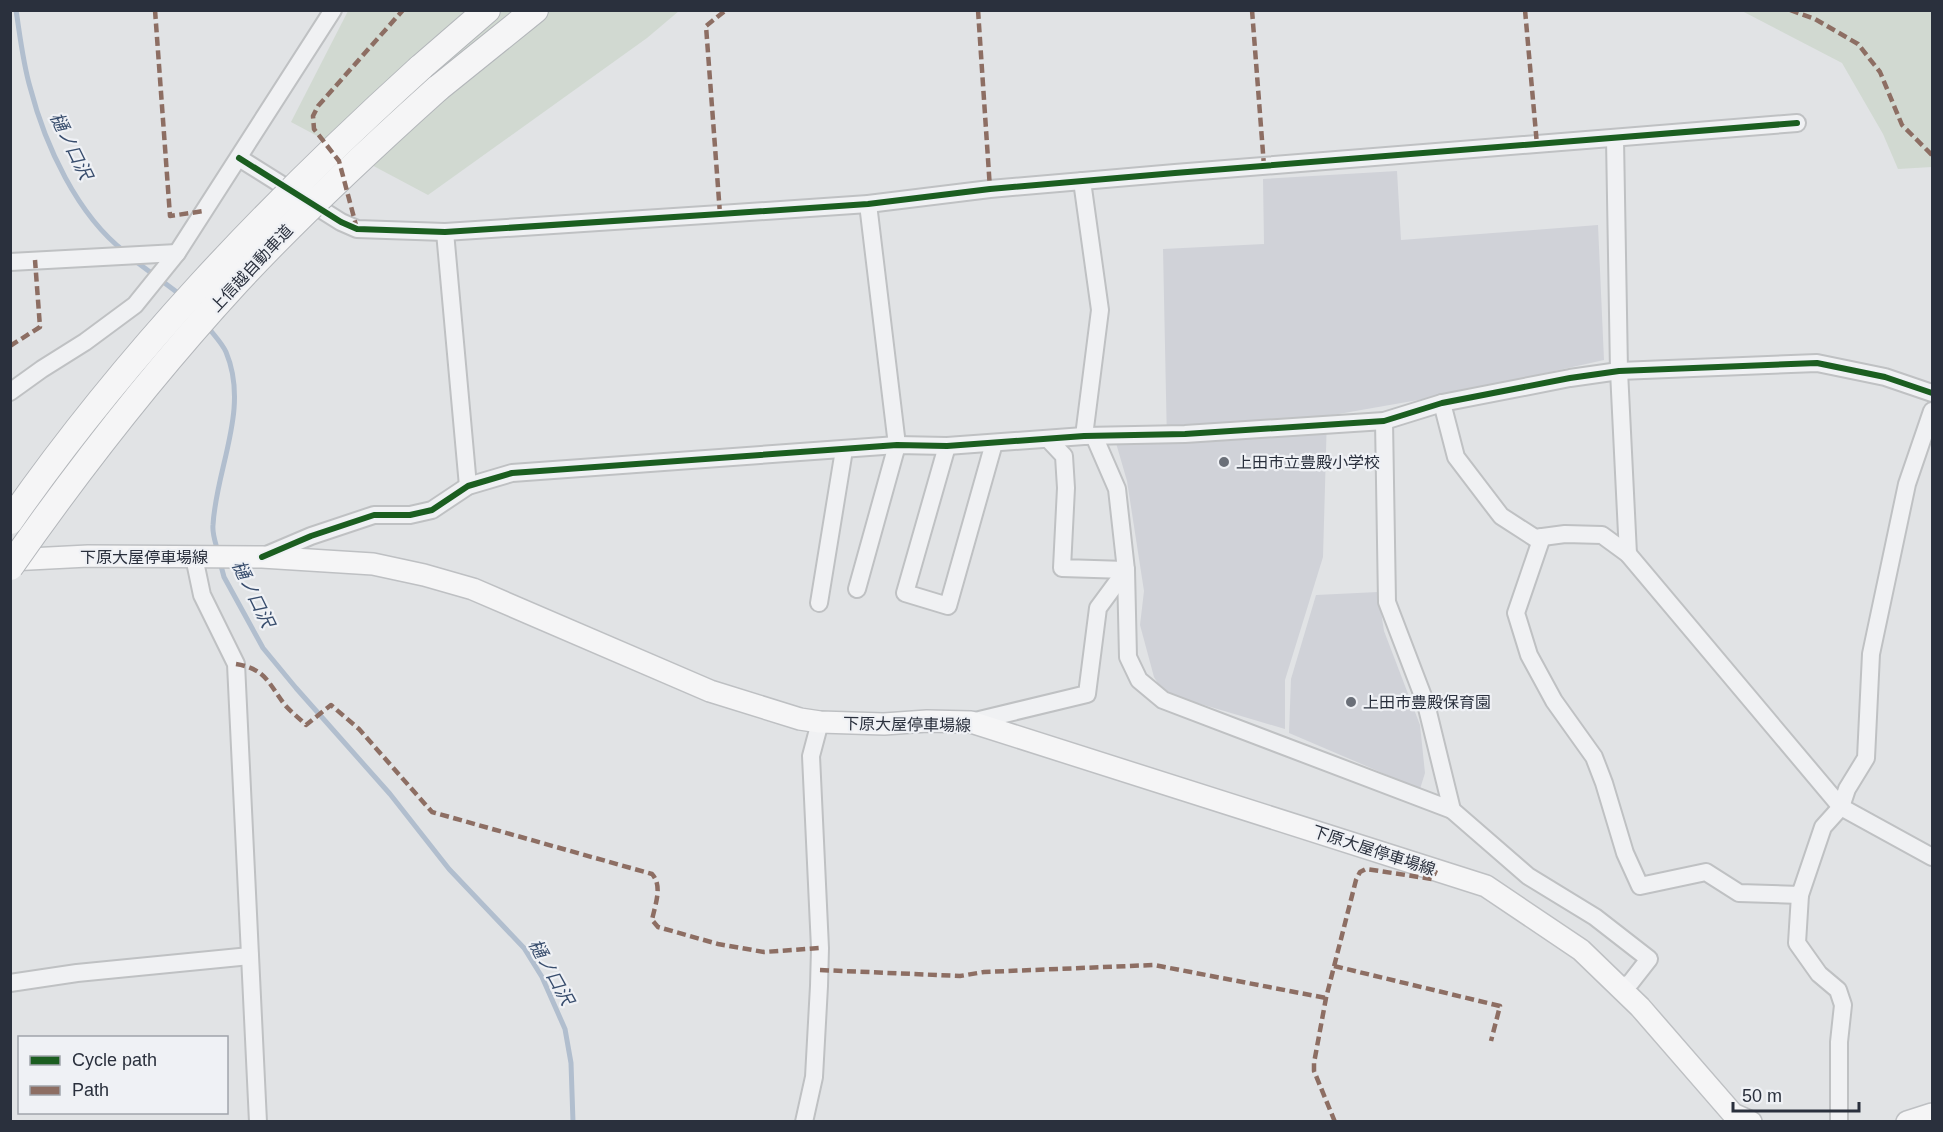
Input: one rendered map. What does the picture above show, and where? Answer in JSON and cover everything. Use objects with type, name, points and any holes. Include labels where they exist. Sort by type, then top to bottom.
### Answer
[{"type":"highway","name":"上信越自動車道","points":[[10,521],[93,410],[219,263],[345,136],[487,10]]},
{"type":"highway","name":"上信越自動車道","points":[[10,567],[112,428],[222,299],[304,213],[373,146],[535,10]]},
{"type":"main road","name":"下原大屋停車場線","points":[[10,560],[88,556],[262,557],[373,564],[424,575],[463,586],[550,621],[710,691],[800,719],[820,722],[884,724],[927,721],[971,722],[1486,886],[1581,950],[1640,1007],[1733,1114],[1751,1122]]},
{"type":"main road","points":[[1906,1122],[1932,1114]]},
{"type":"street","points":[[10,392],[85,342],[135,305],[177,253],[333,10]]},
{"type":"street","points":[[239,158],[341,222],[357,229],[445,232],[868,204],[990,189],[1797,123]]},
{"type":"street","points":[[1615,139],[1619,371],[1628,554]]},
{"type":"street","points":[[1082,181],[1100,310],[1089,436],[1118,489],[1126,570],[1128,657],[1139,680],[1163,700],[1452,810],[1528,876],[1595,917],[1648,959],[1631,982],[1620,989]]},
{"type":"street","points":[[857,589],[897,445],[868,204]]},
{"type":"street","points":[[445,232],[468,486]]},
{"type":"street","points":[[10,262],[177,253]]},
{"type":"street","points":[[262,557],[311,536],[374,515],[410,516],[432,510],[468,486],[512,473],[897,445],[947,446],[1089,436],[1185,434],[1384,420],[1442,403],[1570,378],[1619,371],[1817,363],[1885,377],[1932,393]]},
{"type":"street","points":[[1442,403],[1456,457],[1501,516],[1535,538],[1565,534],[1602,535],[1628,554],[1841,807],[1932,857]]},
{"type":"street","points":[[1839,1122],[1839,1042],[1844,1005],[1838,990],[1819,974],[1797,943],[1800,895],[1823,827],[1841,807],[1847,789],[1866,758],[1871,654],[1907,484],[1932,411]]},
{"type":"street","points":[[1384,420],[1387,602],[1426,704],[1452,810]]},
{"type":"street","points":[[1048,439],[1064,456],[1066,488],[1062,568],[1126,570]]},
{"type":"street","points":[[947,446],[905,593],[948,606],[994,443]]},
{"type":"street","points":[[819,603],[844,450]]},
{"type":"street","points":[[1542,537],[1516,613],[1529,655],[1554,701],[1594,757],[1625,853],[1640,886],[1706,872],[1738,893],[1800,895]]},
{"type":"street","points":[[201,557],[202,595],[236,663],[258,1122]]},
{"type":"street","points":[[971,722],[1087,694],[1098,608],[1126,570]]},
{"type":"street","points":[[804,1122],[814,1077],[819,986],[820,956],[811,756],[820,722]]},
{"type":"street","points":[[10,983],[77,973],[250,956]]},
{"type":"shaded area","points":[[348,11],[679,11],[647,38],[428,195],[291,122]]},
{"type":"shaded area","points":[[1742,11],[1932,11],[1932,167],[1898,169],[1883,134],[1842,63]]},
{"type":"shaded area","name":"上田市立豊殿小学校","points":[[1397,171],[1401,240],[1598,225],[1604,360],[1441,396],[1327,416],[1323,557],[1285,680],[1285,729],[1164,693],[1154,677],[1140,625],[1144,591],[1127,481],[1116,443],[1167,443],[1163,249],[1264,244],[1263,179]]},
{"type":"shaded area","name":"上田市豊殿保育園","points":[[1378,592],[1384,631],[1420,725],[1425,773],[1420,789],[1289,733],[1291,679],[1316,595]]},
{"type":"waterway","name":"樋ノ口沢","points":[[16,10],[22,49],[36,109],[54,155],[78,199],[92,219],[125,252]]},
{"type":"waterway","name":"樋ノ口沢","points":[[134,260],[182,296]]},
{"type":"waterway","name":"樋ノ口沢","points":[[207,326],[226,352],[235,395],[230,439],[215,504],[213,525],[218,552]]},
{"type":"waterway","name":"樋ノ口沢","points":[[220,562],[224,577],[263,648],[390,794],[449,869],[524,948],[542,977],[565,1029],[571,1063],[573,1122]]},
{"type":"marked path","points":[[155,10],[170,216],[204,211]]},
{"type":"marked path","points":[[357,229],[339,161],[314,129],[313,116],[318,106],[403,10]]},
{"type":"marked path","points":[[720,214],[706,26],[726,10]]},
{"type":"marked path","points":[[978,10],[990,189]]},
{"type":"marked path","points":[[1252,10],[1264,166]]},
{"type":"marked path","points":[[1525,10],[1537,145]]},
{"type":"marked path","points":[[1790,10],[1815,19],[1858,44],[1880,72],[1902,125],[1932,155]]},
{"type":"marked path","points":[[10,346],[40,327],[35,260]]},
{"type":"marked path","points":[[236,664],[260,673],[285,705],[306,725],[331,705],[359,729],[432,812],[652,874],[658,890],[652,920],[658,927],[718,944],[764,952],[820,948]]},
{"type":"marked path","points":[[1335,1122],[1314,1071],[1314,1063],[1326,998],[1356,880],[1360,872],[1366,869],[1432,879],[1436,870]]},
{"type":"marked path","points":[[820,970],[960,976],[984,972],[1154,965],[1326,998]]},
{"type":"marked path","points":[[1334,966],[1500,1006],[1491,1041]]},
{"type":"cycle path","points":[[239,158],[341,222],[357,229],[445,232],[868,204],[990,189],[1797,123]]},
{"type":"cycle path","points":[[262,557],[311,536],[374,515],[410,515],[432,510],[468,486],[512,473],[897,445],[947,446],[1084,436],[1185,434],[1384,421],[1442,403],[1570,378],[1619,371],[1817,363],[1885,377],[1932,393]]},
{"type":"place","name":"上田市立豊殿小学校","points":[[1224,462]]},
{"type":"place","name":"上田市豊殿保育園","points":[[1351,702]]}]
